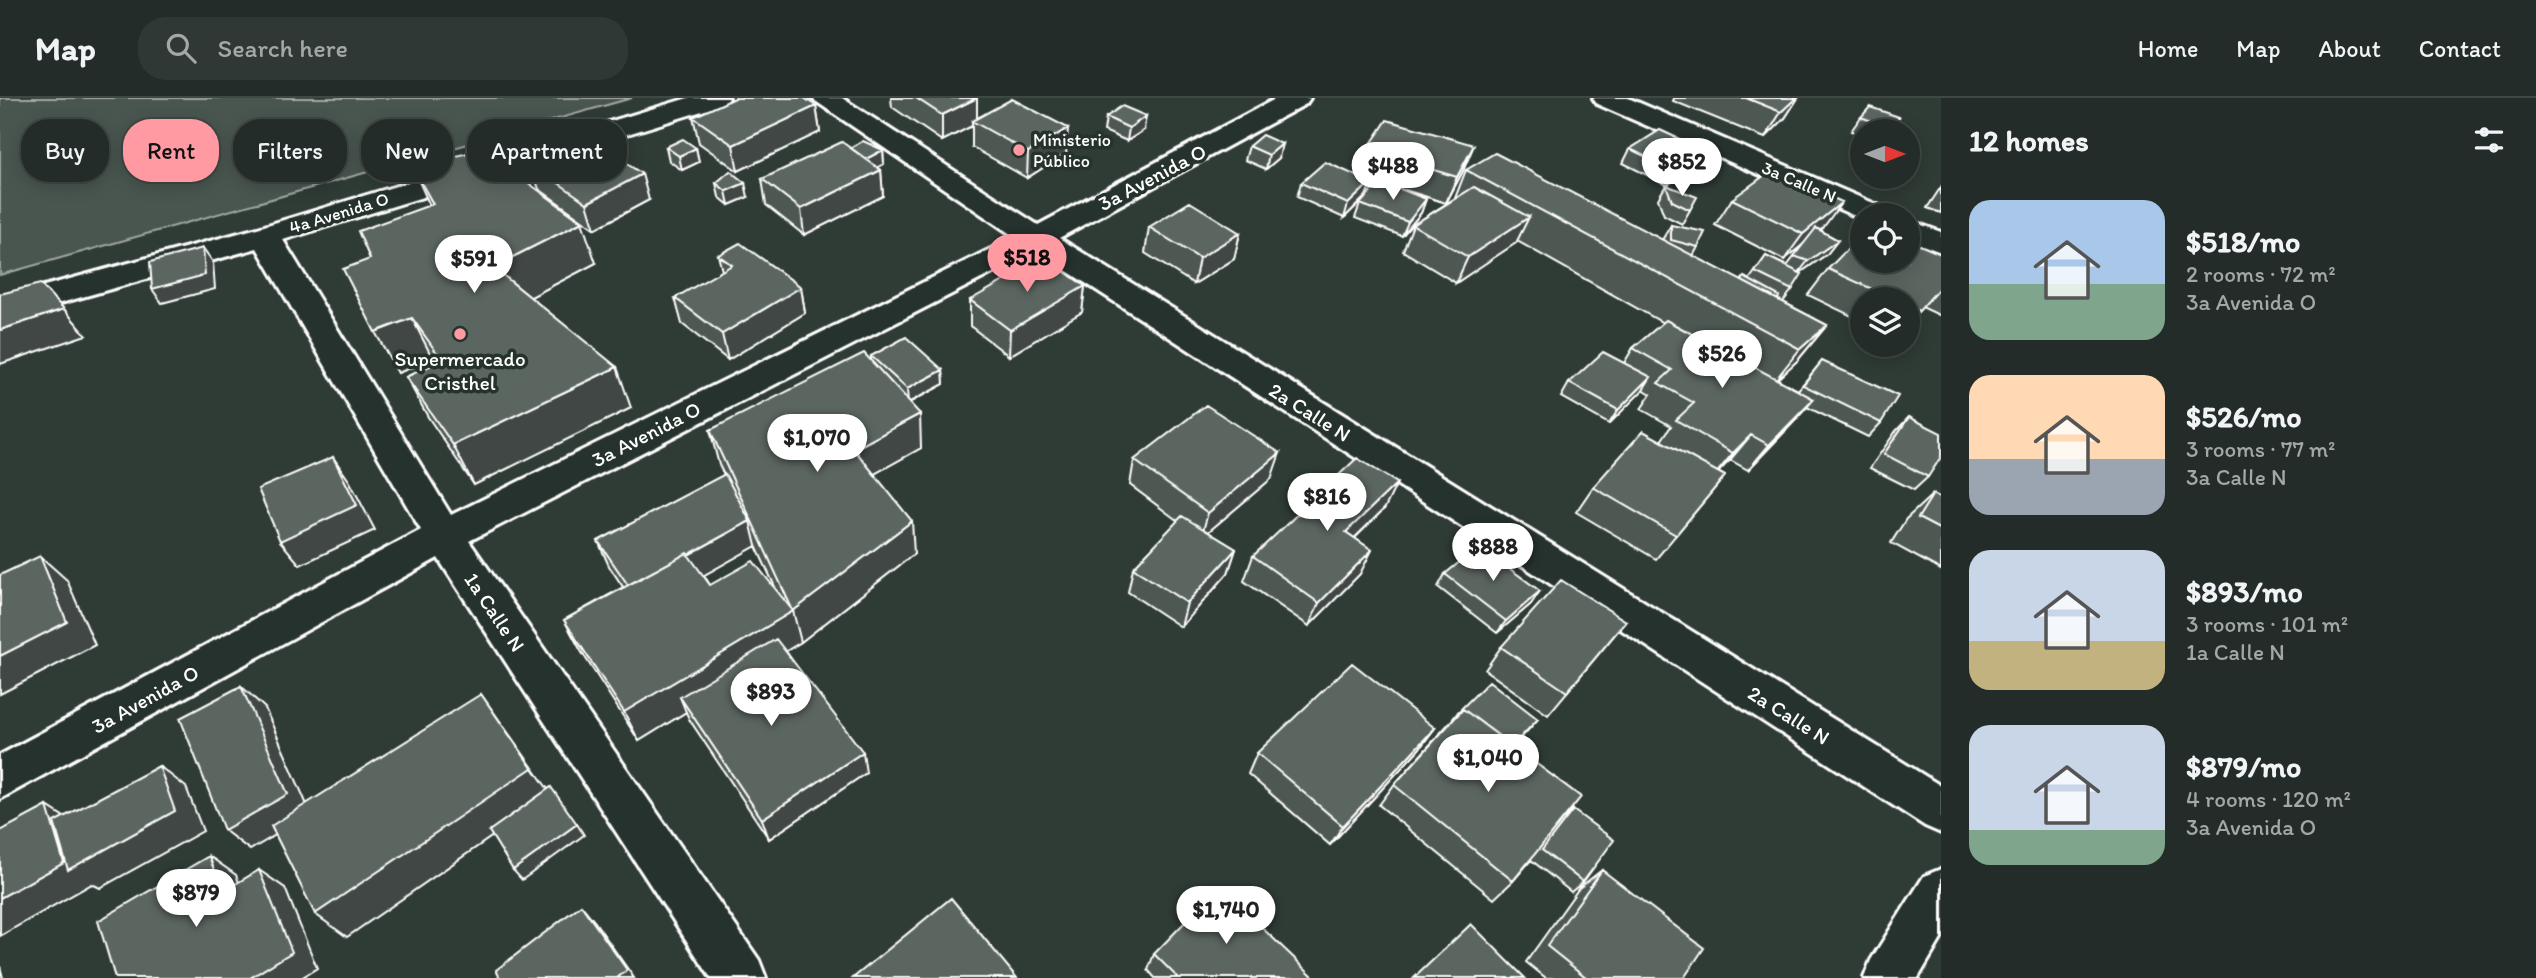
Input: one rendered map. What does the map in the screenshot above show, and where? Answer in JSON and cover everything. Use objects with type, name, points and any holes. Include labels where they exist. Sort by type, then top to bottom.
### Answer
[{"type":"street","name":"4a Avenida O","points":[[0,309],[265,236],[716,98]]},
{"type":"street","name":"2a Calle N","points":[[824,98],[1037,239],[1941,811]]},
{"type":"street","name":"3a Avenida O","points":[[0,778],[444,536],[1037,239],[1297,98]]},
{"type":"street","name":"3a Calle N","points":[[1605,98],[1850,203]]},
{"type":"street","points":[[1920,234],[1941,243]]},
{"type":"street","name":"1a Calle N","points":[[265,236],[444,536],[741,978]]},
{"type":"street","points":[[1889,978],[1941,893]]},
{"type":"shaded area","points":[[0,98],[632,98],[557,119],[467,119],[467,144],[453,148],[453,119],[361,119],[361,174],[347,178],[347,119],[233,119],[233,182],[332,182],[0,275]]},
{"type":"building","points":[[735,98],[804,98],[816,106],[733,145],[693,117]]},
{"type":"building","points":[[916,98],[977,98],[942,115]]},
{"type":"building","points":[[1746,98],[1796,98],[1781,112]]},
{"type":"building","points":[[1012,99],[1068,128],[1028,152],[972,121]]},
{"type":"building","points":[[1122,106],[1146,116],[1129,128],[1106,117]]},
{"type":"building","points":[[1870,107],[1899,117],[1866,119],[1861,117]]},
{"type":"building","points":[[1387,120],[1474,145],[1457,177],[1367,150]]},
{"type":"building","points":[[1660,130],[1705,151],[1675,171],[1630,149]]},
{"type":"building","points":[[1262,135],[1282,144],[1269,155],[1249,146]]},
{"type":"building","points":[[683,139],[696,148],[679,156],[666,147]]},
{"type":"building","points":[[863,141],[883,150],[866,159],[851,148]]},
{"type":"building","points":[[842,142],[881,170],[801,209],[762,179]]},
{"type":"building","name":"Supermercado Cristhel","points":[[467,153],[467,182],[527,182],[582,222],[493,267],[617,367],[453,445],[406,377],[442,360],[412,318],[375,332],[343,269],[370,259],[358,231],[433,204],[421,182],[453,182],[453,157]]},
{"type":"building","points":[[1495,153],[1827,325],[1800,349],[1466,170]]},
{"type":"building","points":[[1325,162],[1371,182],[1348,204],[1301,183]]},
{"type":"building","points":[[627,164],[642,174],[627,182]]},
{"type":"building","points":[[1772,170],[1842,202],[1803,234],[1732,199]]},
{"type":"building","points":[[730,171],[745,183],[726,191],[716,183]]},
{"type":"building","points":[[1380,181],[1426,199],[1408,222],[1360,204]]},
{"type":"building","points":[[557,182],[627,182],[587,203]]},
{"type":"building","points":[[1666,185],[1697,197],[1690,210],[1672,201]]},
{"type":"building","points":[[1474,187],[1529,217],[1468,257],[1413,225]]},
{"type":"building","points":[[1190,202],[1240,233],[1199,258],[1149,227]]},
{"type":"building","points":[[1671,225],[1705,232],[1698,247],[1671,240]]},
{"type":"building","points":[[1816,228],[1838,240],[1808,261],[1794,256]]},
{"type":"building","points":[[740,243],[801,287],[722,334],[675,298],[732,265],[718,255]]},
{"type":"building","points":[[1920,245],[1941,254],[1941,286],[1920,310],[1920,287],[1868,287],[1828,269],[1850,246],[1850,273],[1920,273]]},
{"type":"building","points":[[203,248],[205,275],[152,289],[150,262]]},
{"type":"building","points":[[1766,256],[1802,274],[1792,290],[1755,272]]},
{"type":"building","points":[[1045,258],[1085,286],[1010,330],[970,300]]},
{"type":"building","points":[[1744,277],[1779,296],[1778,300],[1742,281]]},
{"type":"building","points":[[40,284],[64,309],[0,330],[0,294]]},
{"type":"building","points":[[1666,320],[1814,399],[1769,445],[1751,435],[1733,453],[1676,420],[1694,403],[1658,383],[1672,370],[1633,348]]},
{"type":"building","points":[[906,337],[943,370],[907,389],[871,356]]},
{"type":"building","points":[[1603,352],[1651,377],[1618,410],[1569,383]]},
{"type":"building","points":[[864,353],[920,414],[854,449],[912,521],[793,611],[710,430]]},
{"type":"building","points":[[1822,361],[1898,396],[1881,423],[1803,385]]},
{"type":"building","points":[[1206,405],[1280,453],[1208,513],[1134,460]]},
{"type":"building","points":[[1909,417],[1941,433],[1941,457],[1928,477],[1884,454]]},
{"type":"building","points":[[1643,431],[1725,476],[1676,535],[1593,487]]},
{"type":"building","points":[[333,457],[357,505],[280,541],[258,489]]},
{"type":"building","points":[[1357,458],[1397,483],[1346,532],[1372,550],[1319,603],[1253,556]]},
{"type":"building","points":[[725,474],[750,521],[628,585],[598,541]]},
{"type":"building","points":[[1933,494],[1941,498],[1941,530],[1918,518]]},
{"type":"building","points":[[1182,516],[1236,549],[1187,603],[1133,568]]},
{"type":"building","points":[[1479,546],[1540,591],[1506,621],[1445,574]]},
{"type":"building","points":[[687,553],[710,585],[753,561],[793,611],[624,712],[564,620]]},
{"type":"building","points":[[40,556],[67,622],[0,656],[0,575]]},
{"type":"building","points":[[1561,580],[1626,621],[1567,692],[1501,647]]},
{"type":"building","points":[[776,639],[863,752],[762,819],[680,697]]},
{"type":"building","points":[[1352,663],[1435,728],[1343,826],[1257,753]]},
{"type":"building","points":[[1489,681],[1538,719],[1512,746],[1463,709],[1458,712]]},
{"type":"building","points":[[241,686],[288,794],[224,830],[180,718]]},
{"type":"building","points":[[481,694],[532,768],[315,914],[271,826]]},
{"type":"building","points":[[1463,709],[1581,797],[1513,881],[1394,785]]},
{"type":"building","points":[[159,766],[175,811],[68,870],[54,822]]},
{"type":"building","points":[[551,787],[577,824],[513,870],[489,831]]},
{"type":"building","points":[[47,806],[64,863],[0,898],[0,831]]},
{"type":"building","points":[[1573,810],[1614,840],[1583,882],[1542,850]]},
{"type":"building","points":[[209,856],[222,892],[259,870],[292,952],[250,978],[115,978],[98,921]]},
{"type":"building","points":[[1602,870],[1704,948],[1684,978],[1587,978],[1547,946]]},
{"type":"building","points":[[1219,887],[1314,977],[1178,978],[1154,954]]},
{"type":"building","points":[[951,898],[1017,978],[853,978]]},
{"type":"building","points":[[581,905],[627,970],[617,978],[500,978],[496,970]]},
{"type":"building","points":[[1471,924],[1525,978],[1414,978]]},
{"type":"place","name":"Ministerio Público","points":[[1019,150]]},
{"type":"place","name":"Supermercado Cristhel","points":[[460,334]]}]
